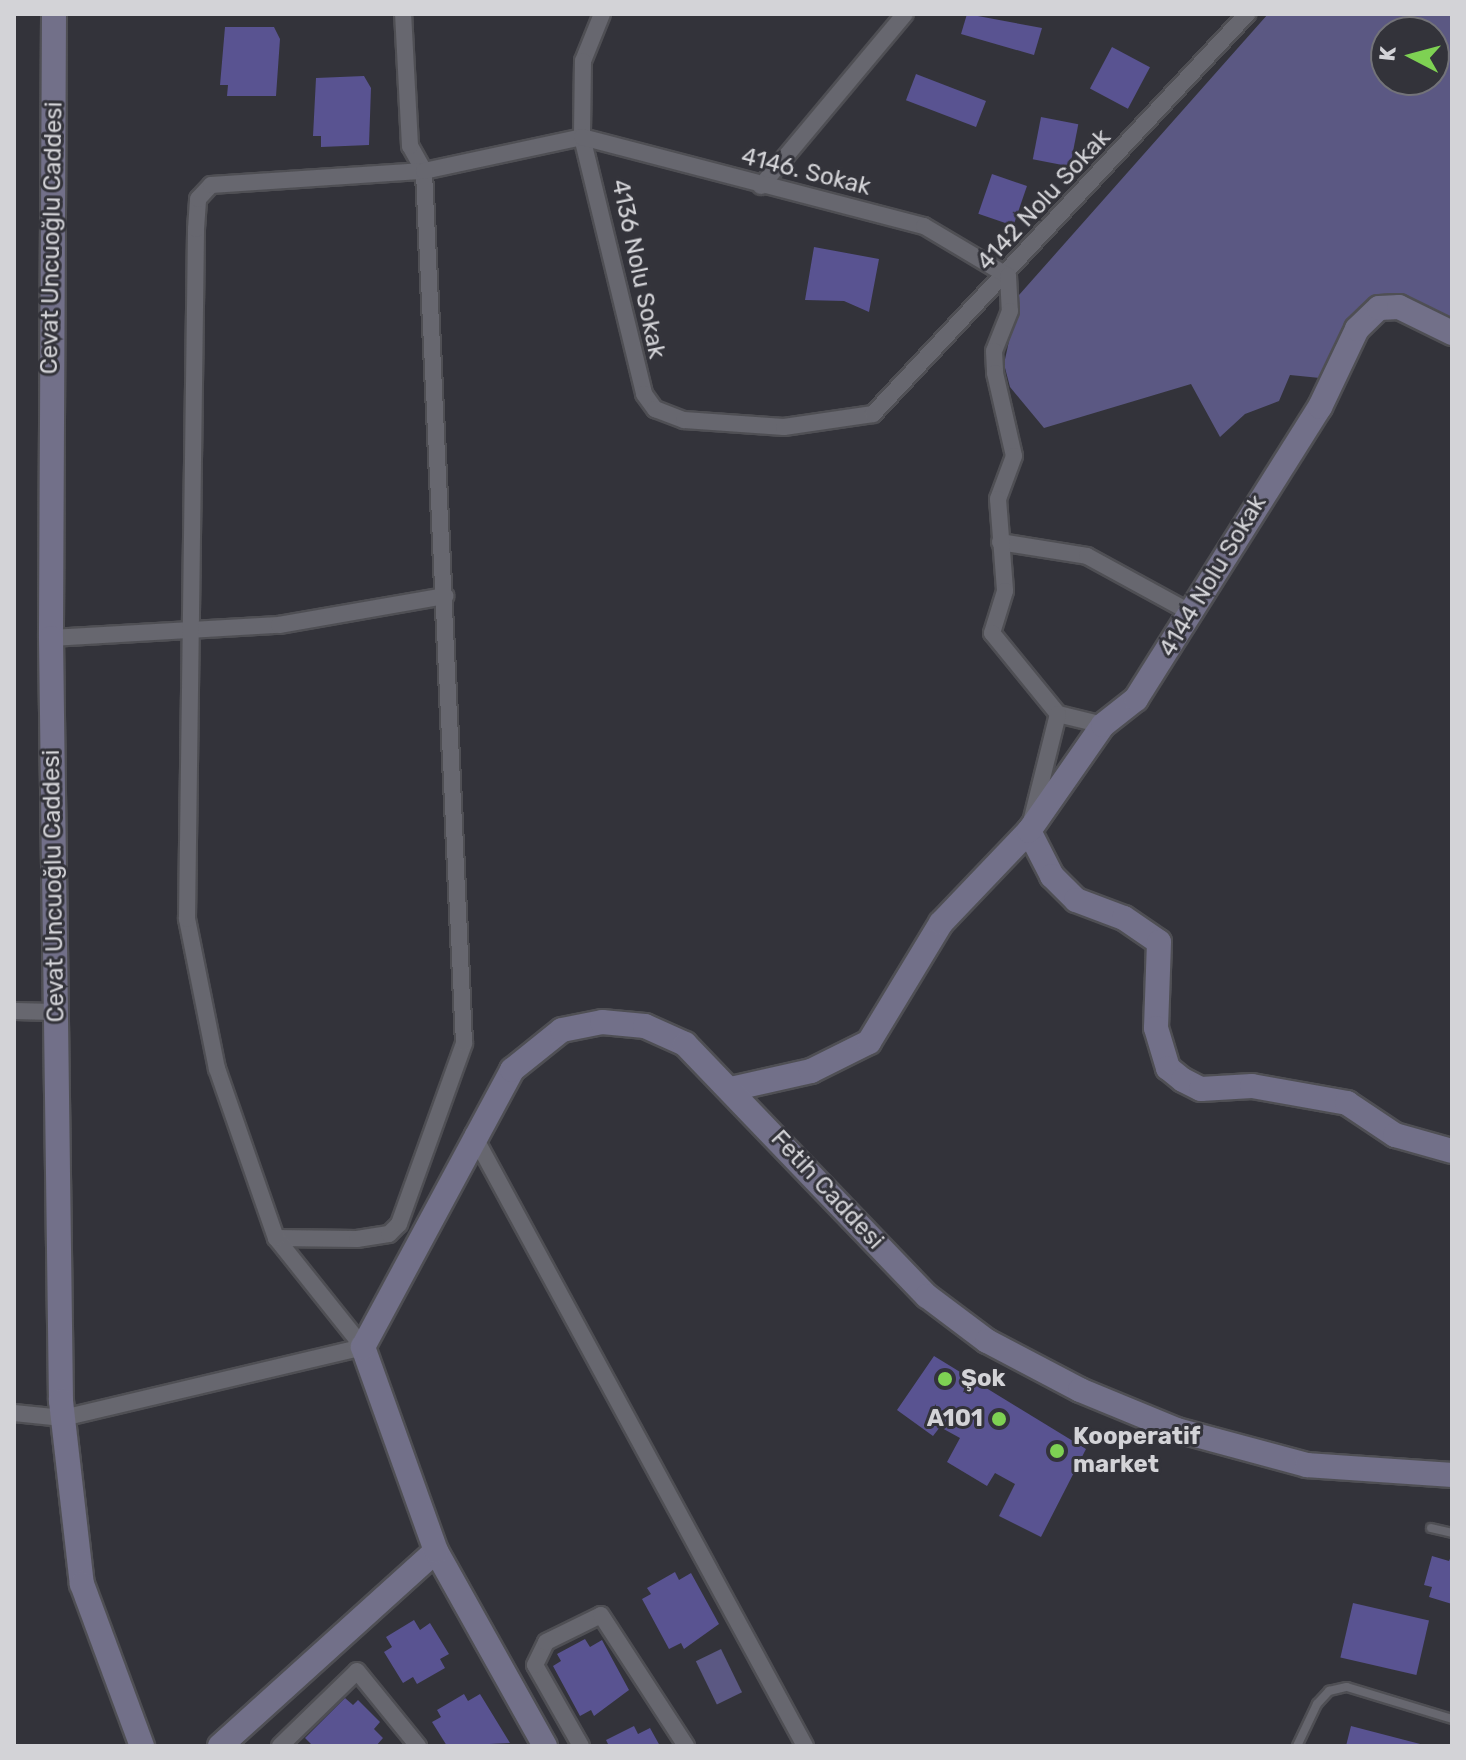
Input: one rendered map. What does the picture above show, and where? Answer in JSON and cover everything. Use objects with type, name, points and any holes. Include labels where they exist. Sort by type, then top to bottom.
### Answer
[{"type":"street","name":"Cevat Uncuoğlu Caddesi","points":[[54,14],[51,638],[63,1418],[82,1584],[142,1746]]},
{"type":"street","points":[[276,1238],[357,1239],[389,1234],[399,1224],[464,1043],[446,596],[424,171],[410,146],[403,14]]},
{"type":"street","name":"4136 Nolu Sokak","points":[[602,14],[583,61],[582,137],[631,358],[655,409],[684,420],[784,427],[873,414]]},
{"type":"street","points":[[761,186],[905,14]]},
{"type":"street","name":"4142 Nolu Sokak","points":[[873,414],[1008,276],[1247,14]]},
{"type":"street","points":[[545,1746],[436,1551],[363,1347],[276,1238],[217,1069],[187,919],[198,199],[211,185],[263,177],[424,171],[582,137]]},
{"type":"street","name":"4146. Sokak","points":[[582,137],[924,226],[1008,276]]},
{"type":"street","points":[[1008,276],[1010,311],[994,351],[998,405],[1014,456],[998,499],[1005,591],[992,633],[1058,714],[1103,725]]},
{"type":"street","name":"4144 Nolu Sokak","points":[[731,1089],[811,1071],[869,1042],[941,923],[1029,831],[1103,725],[1136,699],[1193,614],[1320,407],[1357,329],[1379,308],[1428,317],[1452,333]]},
{"type":"street","points":[[1000,542],[1087,556],[1193,614]]},
{"type":"street","points":[[51,638],[192,634],[446,596]]},
{"type":"street","points":[[1058,714],[1029,831],[1052,876],[1076,900],[1124,918],[1159,942],[1156,1028],[1168,1068],[1201,1089],[1252,1086],[1347,1103],[1395,1135],[1452,1151]]},
{"type":"street","points":[[14,1011],[55,1012]]},
{"type":"street","name":"Fetih Caddesi","points":[[363,1347],[473,1134],[512,1070],[562,1030],[602,1022],[645,1026],[685,1044],[927,1296],[987,1341],[1177,1430],[1307,1465],[1452,1475]]},
{"type":"street","points":[[473,1134],[805,1746]]},
{"type":"street","points":[[14,1413],[63,1418],[363,1347]]},
{"type":"street","points":[[220,1746],[436,1551]]},
{"type":"street","points":[[581,1746],[535,1665],[546,1642],[601,1615],[686,1746]]},
{"type":"street","points":[[280,1746],[357,1671],[418,1746]]},
{"type":"lane","points":[[1431,1528],[1452,1533]]},
{"type":"lane","points":[[1297,1746],[1317,1704],[1347,1687],[1452,1719]]},
{"type":"shaded area","points":[[1268,14],[1452,14],[1452,327],[1402,304],[1333,358],[1320,378],[1290,375],[1279,401],[1245,414],[1220,437],[1191,384],[1044,428],[1010,387],[1004,364],[1019,295]]},
{"type":"shaded area","points":[[721,1649],[742,1692],[717,1704],[696,1661]]},
{"type":"building","points":[[967,14],[1042,28],[1034,55],[961,34]]},
{"type":"building","points":[[225,27],[274,27],[280,39],[276,96],[227,96],[228,85],[220,85]]},
{"type":"building","points":[[1112,47],[1150,67],[1128,109],[1090,88]]},
{"type":"building","points":[[916,74],[986,101],[976,127],[906,100]]},
{"type":"building","points":[[364,76],[371,88],[369,145],[321,147],[321,136],[313,136],[316,78]]},
{"type":"building","points":[[1041,117],[1078,124],[1070,166],[1033,159]]},
{"type":"building","points":[[992,174],[1027,186],[1013,226],[978,214]]},
{"type":"building","points":[[814,247],[879,259],[869,312],[844,301],[805,300]]},
{"type":"building","points":[[934,1356],[1086,1449],[1041,1537],[999,1516],[1015,1484],[995,1473],[987,1486],[947,1462],[960,1438],[940,1427],[933,1436],[897,1410]]},
{"type":"building","points":[[1452,1554],[1452,1604],[1429,1597],[1432,1587],[1424,1585],[1432,1556],[1449,1561]]},
{"type":"building","points":[[675,1572],[679,1580],[691,1573],[719,1624],[684,1649],[681,1643],[669,1649],[642,1599],[651,1594],[647,1588]]},
{"type":"building","points":[[1353,1603],[1429,1621],[1416,1675],[1340,1658]]},
{"type":"building","points":[[414,1620],[420,1630],[430,1623],[449,1654],[440,1659],[445,1668],[417,1684],[413,1677],[403,1683],[384,1652],[392,1647],[386,1637]]},
{"type":"building","points":[[585,1639],[590,1647],[602,1640],[629,1690],[594,1716],[591,1710],[580,1716],[553,1666],[561,1661],[557,1654]]},
{"type":"building","points":[[464,1694],[468,1701],[480,1694],[510,1743],[447,1746],[432,1722],[441,1717],[437,1710]]},
{"type":"building","points":[[345,1698],[353,1705],[358,1700],[380,1722],[374,1729],[383,1738],[376,1746],[313,1746],[305,1738]]},
{"type":"building","points":[[634,1726],[638,1734],[650,1728],[660,1746],[609,1746],[606,1740]]},
{"type":"building","points":[[1351,1726],[1424,1745],[1424,1746],[1346,1746]]},
{"type":"place","name":"Şok","points":[[945,1379]]},
{"type":"place","name":"A101","points":[[999,1419]]},
{"type":"place","name":"Kooperatif market","points":[[1057,1451]]}]
